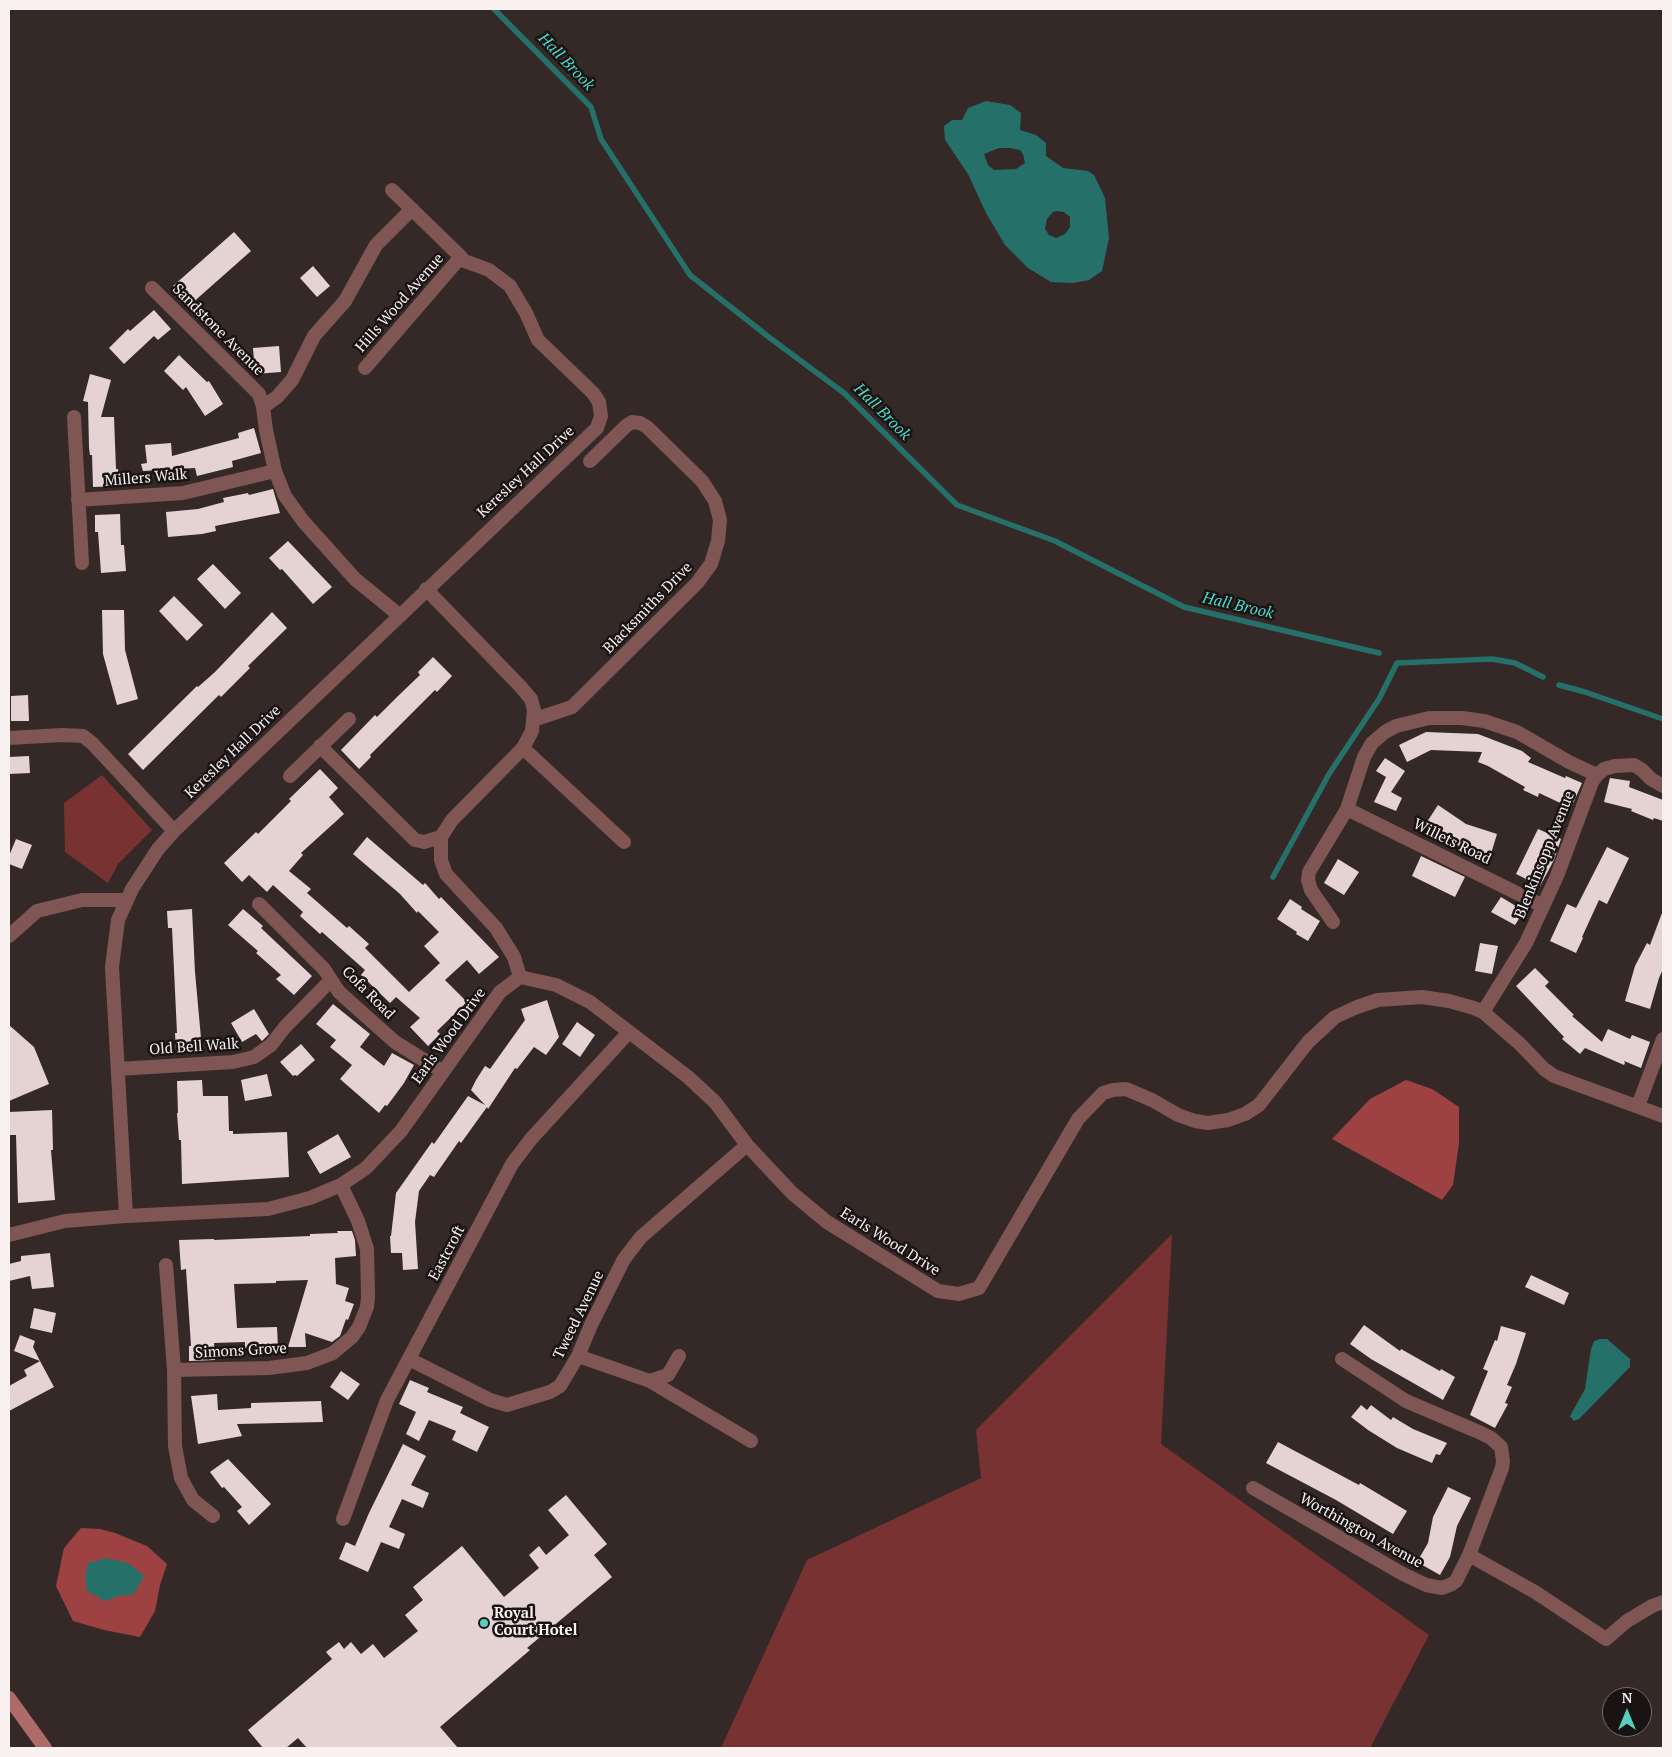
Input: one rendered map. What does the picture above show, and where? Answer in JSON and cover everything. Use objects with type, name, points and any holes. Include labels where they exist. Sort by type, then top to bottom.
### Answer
[{"type":"main road","points":[[9,1698],[45,1748]]},
{"type":"street","name":"Hills Wood Avenue","points":[[365,368],[461,257],[392,190]]},
{"type":"street","points":[[263,407],[277,397],[292,380],[314,336],[345,301],[376,245],[412,209]]},
{"type":"street","name":"Hills Wood Avenue","points":[[459,259],[489,270],[510,286],[526,313],[538,340],[593,393],[598,402],[600,416]]},
{"type":"street","name":"Sandstone Avenue","points":[[152,288],[259,394],[275,471],[285,496],[315,535],[355,579],[399,615]]},
{"type":"street","name":"Keresley Hall Drive","points":[[126,1216],[112,967],[118,920],[146,867],[174,831],[596,428],[600,416]]},
{"type":"street","points":[[74,417],[82,563]]},
{"type":"street","name":"Blacksmiths Drive","points":[[533,720],[572,707],[697,583],[711,564],[718,541],[720,520],[715,501],[702,481],[647,427],[640,423],[632,422],[590,461]]},
{"type":"street","name":"Millers Walk","points":[[78,500],[183,493],[275,471]]},
{"type":"street","points":[[426,589],[531,699],[534,710],[532,731],[523,748],[494,775],[452,820],[441,838],[441,860],[446,874],[496,928],[514,956],[520,976]]},
{"type":"street","points":[[1334,922],[1311,890],[1308,880],[1309,872],[1347,808],[1364,757],[1372,743],[1396,726],[1429,718],[1462,718],[1484,721],[1502,726],[1534,740],[1569,762],[1597,775],[1604,769],[1615,766],[1634,765],[1642,770],[1650,779],[1663,786]]},
{"type":"street","points":[[290,776],[349,719]]},
{"type":"street","points":[[9,738],[62,735],[82,736],[92,743],[174,831]]},
{"type":"street","points":[[320,746],[415,840],[424,842],[441,838]]},
{"type":"street","points":[[523,748],[624,842]]},
{"type":"street","name":"Blenkinsopp Avenue","points":[[1483,1012],[1526,943],[1557,876],[1592,782],[1597,775]]},
{"type":"street","name":"Willets Road","points":[[1347,808],[1543,906]]},
{"type":"street","points":[[9,936],[37,912],[82,900],[127,900]]},
{"type":"street","name":"Cofa Road","points":[[259,904],[324,969],[339,992],[394,1042],[443,1072]]},
{"type":"street","name":"Earls Wood Drive","points":[[9,1234],[65,1221],[268,1209],[310,1198],[341,1185],[366,1168],[401,1131],[500,992],[520,976],[556,985],[590,1002],[688,1076],[715,1102],[747,1146],[792,1193],[827,1222],[938,1291],[959,1294],[979,1288],[1078,1119],[1103,1093],[1126,1089],[1152,1100],[1178,1115],[1196,1121],[1208,1123],[1228,1120],[1245,1114],[1259,1106],[1308,1042],[1335,1017],[1378,1000],[1422,997],[1463,1005],[1483,1012],[1554,1076],[1663,1116]]},
{"type":"street","name":"Old Bell Walk","points":[[118,1069],[233,1062],[254,1057],[262,1053],[270,1045],[330,980]]},
{"type":"street","name":"Eastcroft","points":[[343,1519],[387,1400],[512,1164],[531,1139],[629,1032]]},
{"type":"street","points":[[1638,1106],[1663,1039]]},
{"type":"street","name":"Tweed Avenue","points":[[409,1359],[490,1400],[507,1405],[550,1392],[560,1386],[578,1356],[624,1258],[641,1237],[747,1146]]},
{"type":"street","name":"Simons Grove","points":[[174,1370],[269,1368],[307,1363],[333,1353],[352,1337],[359,1327],[367,1307],[367,1249],[358,1221],[341,1185]]},
{"type":"street","points":[[166,1265],[174,1370],[175,1446],[181,1478],[193,1500],[213,1516]]},
{"type":"street","points":[[578,1356],[650,1381],[751,1441]]},
{"type":"street","points":[[650,1381],[668,1375],[679,1356]]},
{"type":"street","name":"Worthington Avenue","points":[[1254,1488],[1403,1574],[1426,1585],[1442,1588],[1456,1580],[1469,1555],[1502,1468],[1503,1461],[1500,1447],[1491,1438],[1481,1433],[1406,1401],[1342,1359]]},
{"type":"street","points":[[1469,1555],[1535,1592],[1606,1639],[1627,1621],[1652,1606],[1663,1602]]},
{"type":"shaded area","points":[[102,775],[152,830],[118,864],[108,883],[65,852],[64,803]]},
{"type":"shaded area","points":[[1406,1080],[1432,1089],[1459,1107],[1459,1143],[1453,1185],[1442,1200],[1332,1139],[1370,1099]]},
{"type":"shaded area","points":[[1172,1234],[1161,1444],[1429,1635],[1370,1748],[721,1748],[807,1560],[981,1478],[976,1430]]},
{"type":"shaded area","points":[[81,1528],[100,1529],[115,1533],[147,1546],[167,1564],[160,1585],[155,1611],[140,1637],[104,1630],[73,1621],[56,1586],[64,1548]]},
{"type":"water","points":[[986,101],[1010,105],[1021,113],[1020,130],[1036,135],[1046,143],[1046,156],[1063,168],[1088,171],[1094,175],[1105,198],[1109,238],[1102,271],[1089,280],[1073,283],[1051,282],[1028,268],[1005,245],[986,213],[968,174],[945,140],[944,126],[952,120],[962,120],[968,108]],"holes":[[[999,148],[1020,150],[1025,163],[1016,169],[994,170],[988,165],[984,154]],[[1056,211],[1064,212],[1070,217],[1070,227],[1065,234],[1056,238],[1049,235],[1045,229],[1047,219]]]},
{"type":"water","points":[[1607,1339],[1630,1359],[1630,1367],[1579,1419],[1574,1421],[1570,1416],[1585,1389],[1591,1349],[1594,1341]]},
{"type":"water","points":[[106,1558],[128,1563],[144,1576],[134,1594],[119,1596],[105,1601],[87,1591],[85,1577],[88,1563]]},
{"type":"building","points":[[234,232],[251,251],[190,305],[173,286]]},
{"type":"building","points":[[313,266],[330,286],[317,297],[300,278]]},
{"type":"building","points":[[154,310],[171,329],[158,340],[154,336],[124,364],[109,348],[128,329],[130,331]]},
{"type":"building","points":[[279,346],[281,372],[255,374],[253,348]]},
{"type":"building","points":[[179,355],[207,382],[209,381],[223,404],[205,416],[186,387],[183,390],[164,371]]},
{"type":"building","points":[[90,374],[111,380],[101,417],[114,417],[116,469],[118,469],[119,486],[93,487],[92,455],[90,455],[89,448],[88,402],[83,401]]},
{"type":"building","points":[[254,428],[261,453],[232,461],[233,467],[197,476],[195,468],[143,471],[141,464],[147,463],[145,445],[171,443],[172,456],[239,438],[238,433]]},
{"type":"building","points":[[273,489],[280,513],[215,526],[216,531],[202,534],[168,537],[166,512],[198,509],[224,502],[223,498],[248,493],[249,495]]},
{"type":"building","points":[[120,514],[121,545],[124,545],[126,571],[101,573],[98,532],[95,532],[95,515]]},
{"type":"building","points":[[288,541],[332,587],[313,604],[282,569],[280,570],[269,558]]},
{"type":"building","points":[[213,564],[241,593],[225,609],[197,579]]},
{"type":"building","points":[[174,596],[203,625],[187,641],[159,611]]},
{"type":"building","points":[[102,610],[124,610],[125,650],[138,699],[117,705],[103,654]]},
{"type":"building","points":[[272,612],[287,628],[248,666],[250,668],[221,697],[219,695],[143,770],[128,754],[197,686],[215,672]]},
{"type":"building","points":[[433,657],[452,676],[437,692],[435,690],[370,755],[371,757],[359,769],[341,750],[375,715],[377,717],[420,675],[418,672]]},
{"type":"building","points":[[28,695],[29,721],[11,721],[11,696]]},
{"type":"building","points":[[1426,732],[1478,734],[1522,751],[1531,758],[1528,762],[1565,778],[1566,776],[1582,783],[1571,808],[1539,793],[1538,797],[1523,790],[1525,787],[1478,762],[1482,752],[1431,750],[1407,762],[1399,745]]},
{"type":"building","points":[[29,756],[30,773],[9,774],[9,757]]},
{"type":"building","points":[[1385,758],[1405,771],[1391,792],[1402,798],[1396,811],[1374,802],[1386,777],[1376,771]]},
{"type":"building","points":[[320,769],[338,788],[329,797],[344,814],[301,853],[303,855],[289,871],[311,889],[307,893],[347,928],[349,926],[369,944],[365,948],[409,992],[440,963],[424,946],[439,932],[418,911],[417,913],[400,894],[353,854],[367,837],[423,885],[425,883],[439,899],[441,897],[499,957],[479,974],[467,960],[445,980],[467,1002],[437,1031],[440,1034],[428,1046],[410,1027],[420,1018],[396,997],[390,1003],[361,975],[365,970],[322,932],[320,934],[300,916],[303,912],[273,885],[267,892],[249,875],[242,882],[224,863],[256,832],[258,834],[291,801],[289,799]]},
{"type":"building","points":[[1610,778],[1630,781],[1629,787],[1663,800],[1663,821],[1654,818],[1653,820],[1631,811],[1632,809],[1604,802]]},
{"type":"building","points":[[1438,805],[1466,824],[1497,834],[1490,857],[1466,850],[1425,825]]},
{"type":"building","points":[[1538,829],[1561,839],[1554,860],[1540,886],[1516,874]]},
{"type":"building","points":[[16,839],[32,845],[22,869],[9,864],[9,856]]},
{"type":"building","points":[[1607,847],[1629,858],[1607,904],[1599,900],[1576,953],[1550,941],[1567,904],[1576,908]]},
{"type":"building","points":[[1421,856],[1465,877],[1455,897],[1412,876]]},
{"type":"building","points":[[1338,859],[1359,872],[1344,895],[1324,883]]},
{"type":"building","points":[[1501,897],[1524,911],[1515,925],[1491,912]]},
{"type":"building","points":[[1290,899],[1302,907],[1301,909],[1320,921],[1308,941],[1277,919]]},
{"type":"building","points":[[192,909],[202,1049],[176,1050],[175,1033],[177,1033],[172,928],[168,928],[167,911]]},
{"type":"building","points":[[243,909],[263,926],[261,928],[312,976],[294,995],[276,979],[281,975],[256,953],[258,951],[228,925]]},
{"type":"building","points":[[1662,913],[1663,969],[1650,1009],[1625,1001],[1635,966],[1647,943],[1650,945]]},
{"type":"building","points":[[1480,943],[1498,946],[1492,974],[1475,971]]},
{"type":"building","points":[[1535,968],[1549,982],[1545,986],[1574,1015],[1572,1016],[1602,1042],[1608,1029],[1630,1039],[1632,1035],[1650,1042],[1641,1068],[1624,1061],[1624,1065],[1585,1048],[1580,1054],[1562,1039],[1564,1037],[1516,986]]},
{"type":"building","points":[[547,1000],[559,1037],[546,1055],[534,1047],[517,1069],[515,1068],[488,1109],[487,1107],[461,1143],[459,1141],[434,1177],[430,1175],[419,1191],[415,1222],[418,1269],[403,1270],[402,1253],[391,1253],[390,1236],[396,1193],[468,1096],[485,1105],[471,1090],[476,1080],[485,1066],[490,1069],[525,1020],[521,1009]]},
{"type":"building","points":[[333,1004],[370,1034],[360,1047],[384,1066],[392,1053],[414,1065],[404,1083],[387,1106],[385,1105],[379,1113],[340,1079],[352,1065],[330,1047],[336,1040],[316,1024]]},
{"type":"building","points":[[254,1009],[269,1034],[262,1041],[256,1034],[242,1042],[231,1023]]},
{"type":"building","points":[[577,1022],[595,1035],[580,1057],[562,1044]]},
{"type":"building","points":[[9,1025],[34,1047],[49,1084],[9,1101]]},
{"type":"building","points":[[301,1044],[315,1060],[297,1076],[293,1076],[280,1062]]},
{"type":"building","points":[[267,1074],[272,1096],[245,1101],[241,1080]]},
{"type":"building","points":[[202,1080],[203,1096],[228,1096],[229,1131],[233,1131],[233,1134],[287,1132],[289,1177],[182,1184],[181,1140],[179,1140],[177,1113],[177,1081]]},
{"type":"building","points":[[52,1110],[53,1150],[51,1150],[55,1200],[18,1203],[16,1135],[9,1135],[9,1112]]},
{"type":"building","points":[[338,1134],[351,1157],[320,1174],[307,1152]]},
{"type":"building","points":[[337,1231],[352,1231],[355,1240],[356,1256],[335,1258],[336,1284],[349,1288],[345,1301],[354,1304],[340,1336],[332,1342],[305,1333],[306,1347],[288,1347],[308,1280],[234,1284],[237,1328],[277,1327],[278,1347],[245,1348],[245,1342],[214,1343],[215,1360],[189,1361],[189,1346],[191,1346],[186,1269],[181,1270],[179,1240],[310,1236],[310,1234],[338,1233]]},
{"type":"building","points":[[50,1253],[54,1287],[32,1289],[30,1276],[9,1281],[9,1264],[21,1261],[21,1256]]},
{"type":"building","points":[[1531,1275],[1569,1293],[1564,1305],[1525,1287]]},
{"type":"building","points":[[34,1308],[56,1313],[52,1333],[30,1328]]},
{"type":"building","points":[[1364,1325],[1400,1351],[1401,1349],[1440,1371],[1441,1369],[1455,1377],[1443,1400],[1371,1359],[1350,1344]]},
{"type":"building","points":[[1501,1326],[1526,1333],[1507,1385],[1512,1387],[1505,1403],[1508,1404],[1495,1428],[1470,1415],[1488,1371],[1483,1369],[1495,1340],[1497,1341]]},
{"type":"building","points":[[20,1335],[35,1341],[33,1347],[40,1361],[14,1351]]},
{"type":"building","points":[[40,1361],[54,1387],[9,1411],[9,1386],[27,1376],[24,1370]]},
{"type":"building","points":[[341,1371],[360,1384],[348,1400],[330,1387]]},
{"type":"building","points":[[410,1380],[429,1388],[427,1392],[463,1407],[460,1413],[489,1427],[477,1452],[452,1440],[456,1431],[429,1420],[419,1441],[406,1434],[416,1412],[399,1404]]},
{"type":"building","points":[[217,1394],[218,1410],[251,1408],[251,1403],[321,1401],[323,1422],[237,1424],[242,1436],[198,1444],[191,1396]]},
{"type":"building","points":[[1361,1405],[1367,1410],[1371,1405],[1391,1420],[1393,1417],[1413,1429],[1447,1443],[1440,1455],[1436,1454],[1432,1463],[1397,1448],[1351,1417]]},
{"type":"building","points":[[1278,1442],[1359,1485],[1360,1483],[1407,1511],[1393,1534],[1336,1500],[1266,1463]]},
{"type":"building","points":[[403,1444],[426,1456],[411,1485],[429,1493],[423,1508],[402,1499],[389,1527],[405,1534],[399,1549],[381,1542],[368,1572],[339,1559],[346,1542],[355,1546]]},
{"type":"building","points":[[228,1459],[271,1504],[249,1525],[237,1511],[242,1507],[224,1487],[222,1488],[210,1472]]},
{"type":"building","points":[[1448,1487],[1471,1498],[1457,1526],[1450,1557],[1440,1575],[1417,1562],[1428,1543],[1433,1517]]},
{"type":"building","name":"Royal Court Hotel","points":[[566,1495],[607,1544],[594,1555],[612,1577],[527,1648],[530,1650],[440,1727],[458,1748],[307,1748],[298,1738],[286,1748],[263,1748],[248,1730],[332,1659],[326,1652],[339,1642],[344,1649],[351,1642],[361,1654],[373,1644],[384,1658],[418,1631],[405,1615],[423,1600],[413,1587],[462,1546],[504,1597],[539,1568],[529,1555],[539,1546],[546,1555],[569,1535],[548,1510]]},
{"type":"waterway","name":"Hall Brook","points":[[494,9],[591,107],[601,139],[690,275],[844,393],[957,505],[1055,541],[1184,607],[1379,653]]},
{"type":"waterway","points":[[1273,877],[1329,774],[1379,699],[1397,663],[1492,659],[1515,663],[1543,677]]},
{"type":"waterway","name":"Hall Brook","points":[[1559,685],[1663,719]]},
{"type":"place","name":"Royal Court Hotel","points":[[484,1623]]}]
